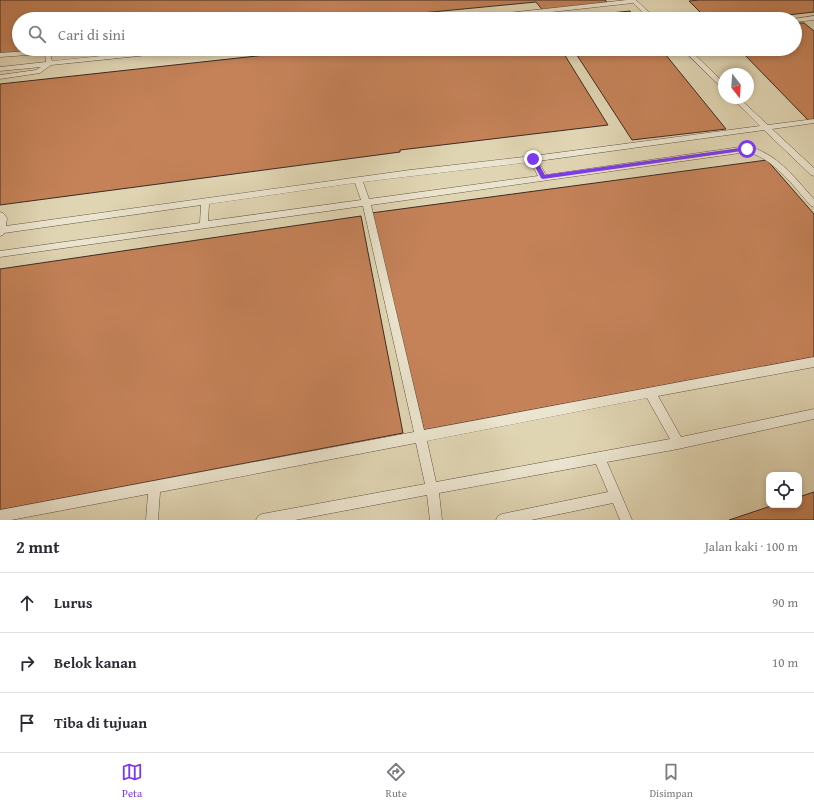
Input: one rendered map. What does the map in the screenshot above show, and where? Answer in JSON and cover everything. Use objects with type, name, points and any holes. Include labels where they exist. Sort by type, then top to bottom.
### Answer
[{"type":"lane","points":[[535,12],[633,1],[645,12]]},
{"type":"lane","points":[[802,19],[814,18]]},
{"type":"lane","points":[[0,55],[12,54]]},
{"type":"lane","points":[[48,56],[49,64]]},
{"type":"lane","points":[[0,69],[123,56]]},
{"type":"lane","points":[[692,56],[718,81]]},
{"type":"lane","points":[[0,77],[38,72],[49,64]]},
{"type":"lane","points":[[741,104],[814,173]]},
{"type":"lane","points":[[0,215],[3,218],[0,231],[205,201],[358,181],[410,172],[533,159],[814,121]]},
{"type":"lane","points":[[0,254],[204,224],[747,149],[757,150],[772,159],[814,204]]},
{"type":"lane","points":[[533,159],[543,177]]},
{"type":"lane","points":[[358,181],[366,202],[432,488],[436,520]]},
{"type":"lane","points":[[204,224],[205,201]]},
{"type":"lane","points":[[0,516],[814,362]]},
{"type":"lane","points":[[650,393],[678,443]]},
{"type":"lane","points":[[262,520],[599,456],[678,443],[814,414]]},
{"type":"lane","points":[[599,456],[626,520]]},
{"type":"lane","points":[[152,520],[154,488]]},
{"type":"lane","points":[[502,520],[616,496]]},
{"type":"building","points":[[0,0],[605,0],[607,2],[544,12],[536,2],[432,12],[12,12],[12,53],[0,54]]},
{"type":"building","points":[[814,0],[814,12],[802,13],[802,12],[700,12],[689,1]]},
{"type":"building","points":[[802,23],[814,31],[814,119],[808,120],[746,56],[802,56]]},
{"type":"building","points":[[257,56],[565,56],[608,125],[400,150],[400,152],[0,205],[0,84]]},
{"type":"building","points":[[578,56],[667,56],[726,129],[632,140]]},
{"type":"building","points":[[767,160],[814,214],[814,357],[424,430],[371,213]]},
{"type":"building","points":[[361,216],[403,433],[0,510],[0,269]]},
{"type":"building","points":[[814,492],[814,520],[729,520],[766,508],[802,508],[802,496]]},
{"type":"route","points":[[533,159],[543,177],[747,149]]}]
